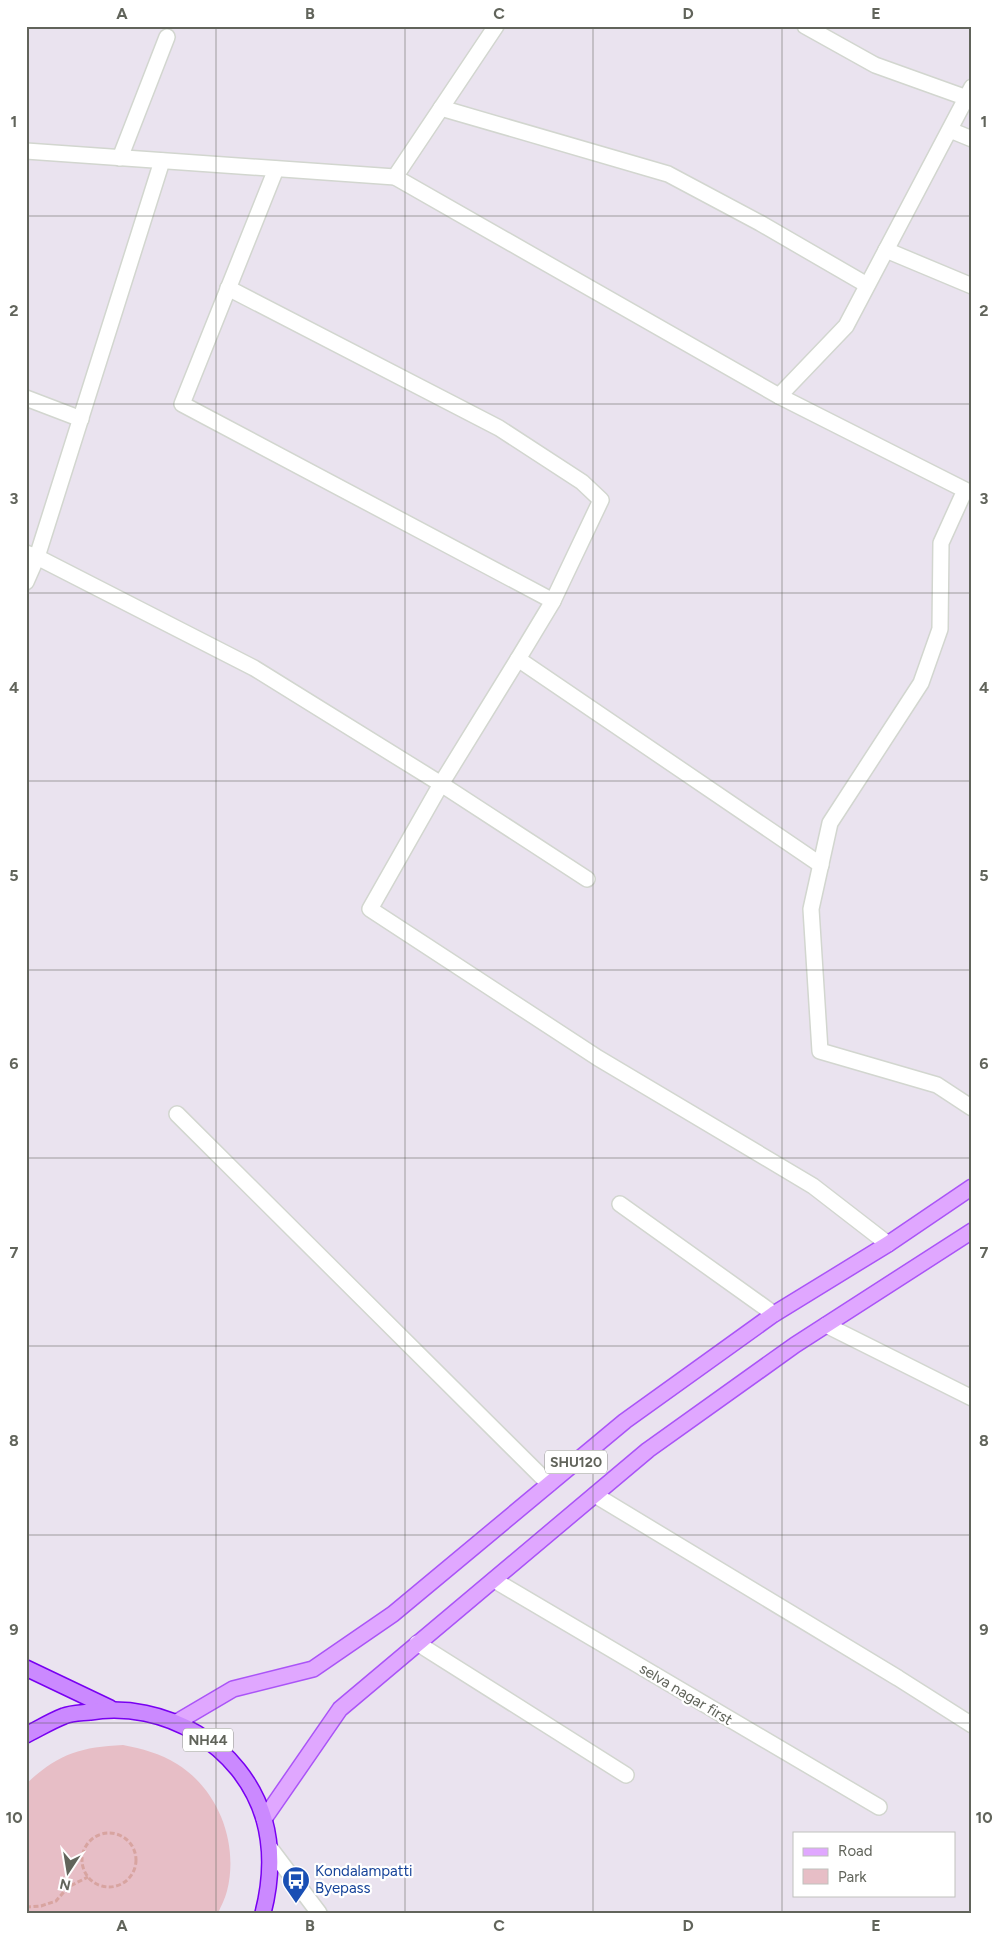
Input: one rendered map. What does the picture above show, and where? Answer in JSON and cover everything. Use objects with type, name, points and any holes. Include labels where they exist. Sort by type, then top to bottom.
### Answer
[{"type":"highway","name":"NH44","points":[[26,1668],[110,1708]]},
{"type":"highway","name":"NH44","points":[[26,1735],[64,1716],[110,1708],[144,1712],[177,1722],[208,1740],[233,1764],[253,1792],[264,1819],[270,1848],[270,1885],[263,1913]]},
{"type":"main road","name":"SHU120","points":[[177,1722],[233,1689],[313,1669],[393,1614],[625,1421],[774,1314],[888,1244],[972,1188]]},
{"type":"main road","name":"SHU120","points":[[264,1819],[340,1709],[648,1450],[795,1345],[972,1231]]},
{"type":"street","points":[[779,396],[846,326],[969,93],[875,65],[805,26]]},
{"type":"street","points":[[394,177],[494,27]]},
{"type":"street","points":[[120,158],[166,36]]},
{"type":"street","points":[[441,108],[668,174],[760,223],[867,285]]},
{"type":"street","points":[[950,130],[972,139]]},
{"type":"street","points":[[26,151],[394,177],[779,396],[965,490],[941,543],[940,629],[921,683],[830,823],[811,909],[820,1051],[938,1085],[972,1108]]},
{"type":"street","points":[[26,582],[32,555],[81,419],[162,161]]},
{"type":"street","points":[[276,169],[182,404],[553,601]]},
{"type":"street","points":[[886,250],[972,286]]},
{"type":"street","points":[[228,288],[499,428],[582,482],[601,500],[553,601],[441,784],[370,909],[598,1058],[813,1186],[888,1244]]},
{"type":"street","points":[[26,398],[81,419]]},
{"type":"street","points":[[32,555],[254,668],[441,784],[588,879]]},
{"type":"street","points":[[518,659],[821,865]]},
{"type":"street","points":[[177,1114],[549,1484]]},
{"type":"street","points":[[620,1204],[774,1314]]},
{"type":"street","points":[[826,1325],[972,1398]]},
{"type":"street","points":[[596,1495],[890,1673],[972,1725]]},
{"type":"street","name":"selva nagar first","points":[[494,1580],[878,1807]]},
{"type":"street","points":[[417,1643],[626,1775]]},
{"type":"street","points":[[270,1848],[319,1913]]},
{"type":"path","points":[[112,1833],[121,1836],[128,1842],[133,1850],[135,1866],[126,1880],[111,1886],[95,1883],[88,1877],[82,1861],[83,1851],[87,1843],[94,1837],[112,1833]]},
{"type":"path","points":[[26,1907],[41,1906],[56,1900],[68,1887],[88,1877]]},
{"type":"green space","points":[[123,1745],[157,1754],[171,1760],[192,1775],[214,1803],[228,1837],[230,1855],[227,1891],[218,1913],[26,1913],[26,1784],[59,1759],[70,1754],[82,1750]]},
{"type":"place","name":"Kondalampatti Byepass","points":[[296,1904]]}]
